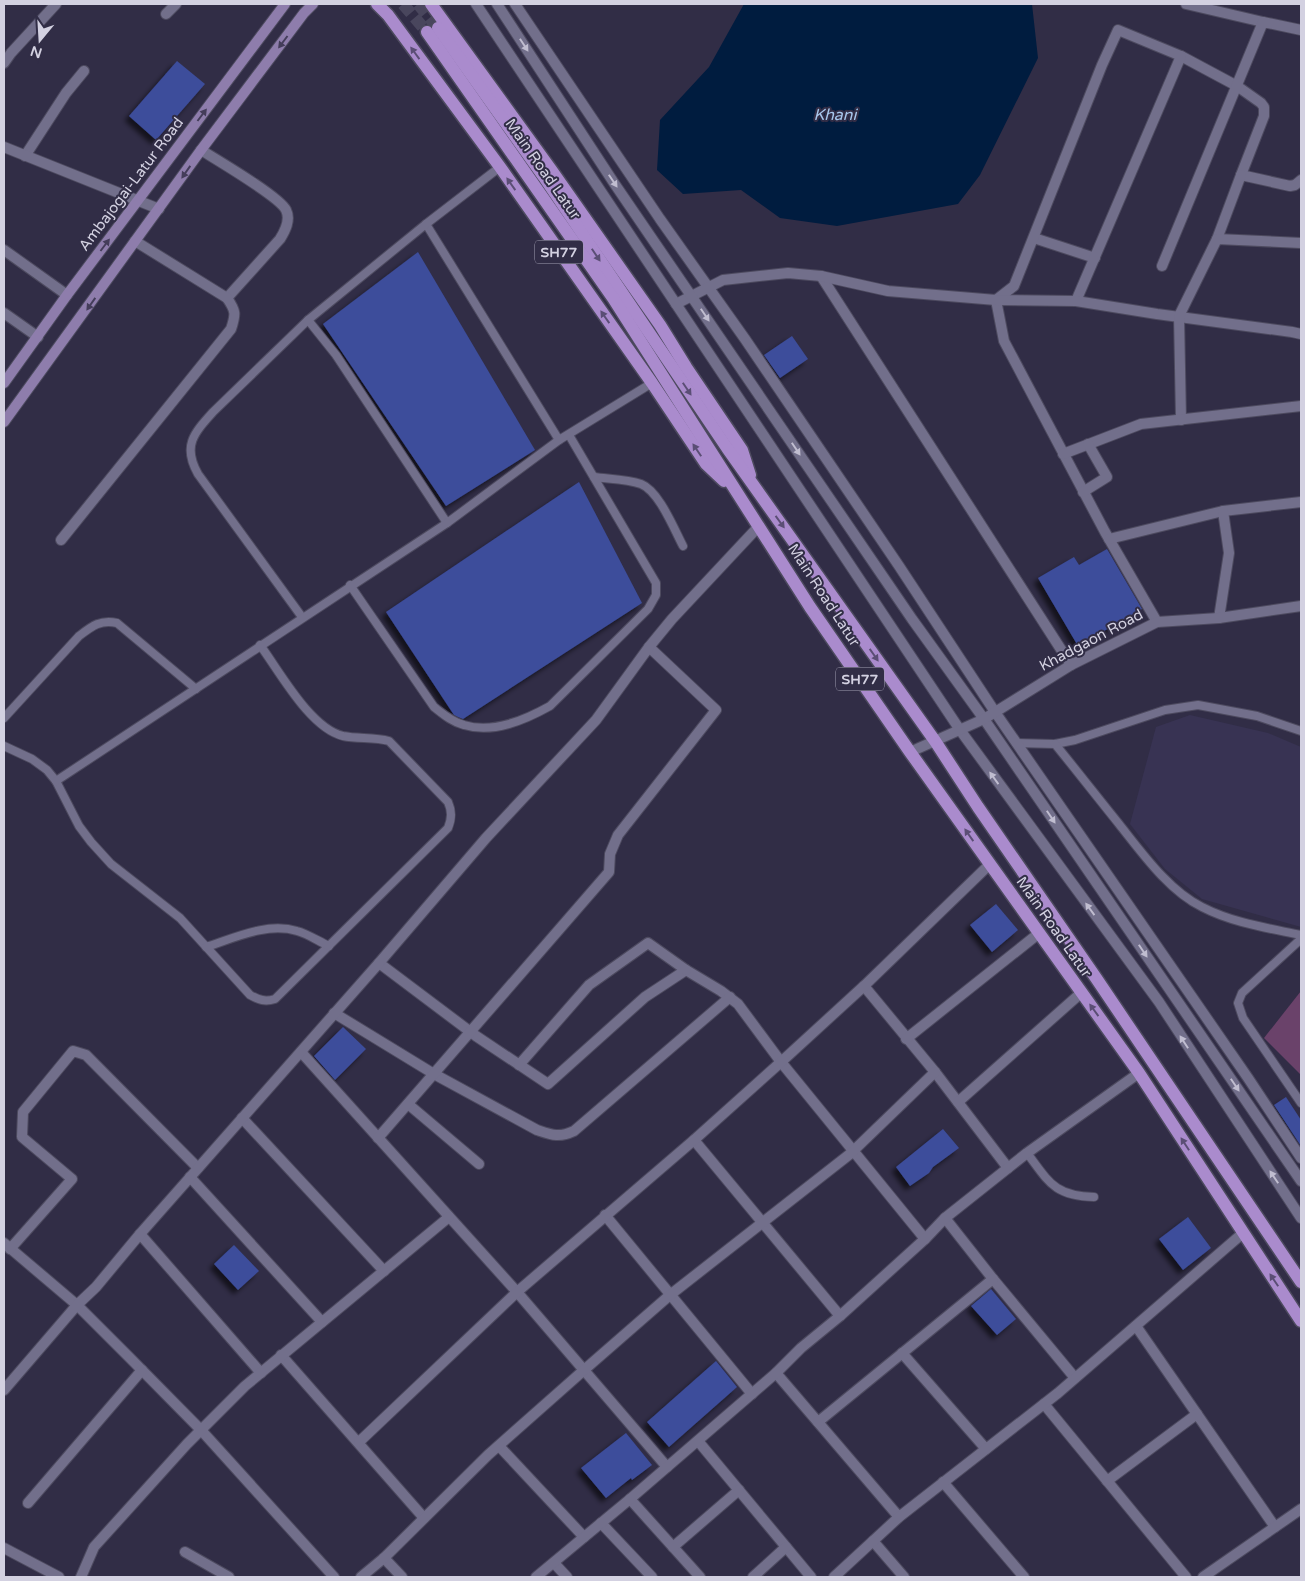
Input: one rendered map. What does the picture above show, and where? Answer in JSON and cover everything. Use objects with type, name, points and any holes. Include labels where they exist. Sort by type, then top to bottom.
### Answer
[{"type":"main road","name":"Ambajogai-Latur Road","points":[[4,384],[7,372],[38,337],[67,295],[285,4]]},
{"type":"main road","points":[[4,422],[202,150],[313,4]]},
{"type":"main road","name":"SH77","points":[[377,4],[500,167],[652,383],[706,464],[742,499]]},
{"type":"main road","name":"SH77","points":[[431,4],[552,171],[660,325],[742,450],[755,488]]},
{"type":"main road","name":"Main Road Latur","points":[[1301,1282],[935,741],[727,448],[544,177],[433,30],[613,298],[810,607],[1038,934],[1140,1073],[1301,1321]]},
{"type":"street","points":[[4,63],[56,4]]},
{"type":"street","points":[[166,14],[176,4]]},
{"type":"street","points":[[476,4],[960,730],[1159,1002],[1301,1218]]},
{"type":"street","points":[[497,4],[614,183],[912,620],[984,719],[1301,1181]]},
{"type":"street","points":[[515,4],[707,287],[751,347],[904,574],[994,712],[1248,1078],[1301,1158]]},
{"type":"street","points":[[1186,4],[1301,30]]},
{"type":"street","points":[[1162,266],[1264,22]]},
{"type":"street","points":[[996,300],[1014,286],[1102,65],[1118,30],[1181,56],[1237,86],[1261,103],[1264,107],[1264,116],[1216,239],[1179,316],[1181,420]]},
{"type":"street","points":[[1076,300],[1181,56]]},
{"type":"street","points":[[25,156],[66,93],[84,71]]},
{"type":"street","points":[[4,147],[159,209]]},
{"type":"street","points":[[202,150],[269,194],[286,209],[288,220],[280,239],[227,298]]},
{"type":"street","points":[[1241,175],[1290,186],[1296,185],[1301,180]]},
{"type":"street","points":[[1034,238],[1095,258]]},
{"type":"street","points":[[1216,239],[1301,243]]},
{"type":"street","points":[[61,540],[231,329],[235,318],[234,309],[227,298],[135,242]]},
{"type":"street","points":[[4,250],[67,295]]},
{"type":"street","points":[[676,304],[723,280],[788,273],[821,276],[888,291],[996,300],[1076,300],[1301,334]]},
{"type":"street","points":[[821,276],[1071,665]]},
{"type":"street","points":[[996,300],[1004,341],[1083,492],[1157,622]]},
{"type":"street","points":[[4,313],[38,337]]},
{"type":"street","points":[[1063,454],[1140,424],[1301,406]]},
{"type":"street","points":[[1083,492],[1107,477],[1088,444]]},
{"type":"street","points":[[1109,539],[1223,511],[1301,502]]},
{"type":"street","points":[[1219,618],[1229,553],[1223,511]]},
{"type":"street","points":[[5,1387],[77,1305],[96,1287],[140,1234],[379,963],[486,838],[596,720],[649,647],[672,619],[759,526]]},
{"type":"street","name":"Khadgaon Road","points":[[910,752],[984,719],[1071,665],[1157,622],[1219,618],[1301,606]]},
{"type":"street","points":[[378,1138],[609,872],[610,854],[618,835],[716,710],[649,647]]},
{"type":"street","points":[[359,1442],[517,1292],[694,1140],[864,986],[990,864]]},
{"type":"street","points":[[906,1039],[1038,934]]},
{"type":"street","points":[[519,1065],[589,984],[648,943],[738,1004],[781,1062],[925,1239]]},
{"type":"street","points":[[379,963],[470,1032],[548,1084],[645,997],[686,970]]},
{"type":"street","points":[[864,986],[935,1072],[1008,1168]]},
{"type":"street","points":[[958,1102],[1081,993]]},
{"type":"street","points":[[334,1013],[434,1074],[537,1130],[563,1136],[574,1131],[730,998]]},
{"type":"street","points":[[198,1168],[86,1055],[73,1052],[23,1112],[22,1137],[72,1179],[7,1246],[77,1305],[142,1370],[201,1430],[334,1577]]},
{"type":"street","points":[[301,1052],[517,1292],[667,1467]]},
{"type":"street","points":[[361,1577],[384,1558],[499,1446],[584,1370],[671,1295],[853,1151],[935,1072]]},
{"type":"street","points":[[536,1577],[776,1373],[801,1348],[840,1316],[925,1239],[945,1218],[1027,1153],[1140,1073]]},
{"type":"street","points":[[408,1104],[479,1164]]},
{"type":"street","points":[[242,1118],[384,1271]]},
{"type":"street","points":[[694,1140],[840,1316]]},
{"type":"street","points":[[190,1177],[322,1322]]},
{"type":"street","points":[[605,1215],[752,1394]]},
{"type":"street","points":[[81,1577],[94,1546],[201,1430],[245,1386],[449,1217]]},
{"type":"street","points":[[945,1218],[1075,1378]]},
{"type":"street","points":[[834,1577],[899,1517],[1044,1404],[1243,1233]]},
{"type":"street","points":[[140,1234],[261,1373]]},
{"type":"street","points":[[818,1422],[993,1279]]},
{"type":"street","points":[[1136,1326],[1275,1527]]},
{"type":"street","points":[[902,1353],[986,1448]]},
{"type":"street","points":[[281,1356],[359,1442],[424,1518]]},
{"type":"street","points":[[28,1503],[142,1370]]},
{"type":"street","points":[[776,1373],[899,1517]]},
{"type":"street","points":[[1044,1404],[1186,1577]]},
{"type":"street","points":[[1107,1481],[1197,1414]]},
{"type":"street","points":[[698,1441],[811,1577]]},
{"type":"street","points":[[499,1446],[584,1537]]},
{"type":"street","points":[[943,1482],[1024,1577]]},
{"type":"street","points":[[673,1548],[739,1490]]},
{"type":"street","points":[[630,1499],[699,1577]]},
{"type":"street","points":[[1203,1577],[1301,1509]]},
{"type":"street","points":[[601,1523],[652,1577]]},
{"type":"street","points":[[873,1541],[904,1577]]},
{"type":"street","points":[[753,1577],[786,1547]]},
{"type":"street","points":[[4,1548],[59,1577]]},
{"type":"street","points":[[185,1552],[229,1577]]},
{"type":"street","points":[[384,1558],[402,1577]]},
{"type":"street","points":[[554,1563],[567,1577]]},
{"type":"lane","points":[[302,617],[198,474],[192,463],[191,442],[200,427],[308,320],[426,224],[500,167]]},
{"type":"lane","points":[[426,224],[559,440]]},
{"type":"lane","points":[[308,320],[336,355],[447,523]]},
{"type":"lane","points":[[56,781],[350,585],[447,523],[559,440],[652,383]]},
{"type":"lane","points":[[350,585],[434,706],[443,715],[464,726],[486,728],[530,717],[550,706],[648,609],[656,595],[656,583],[569,435]]},
{"type":"lane","points":[[594,478],[631,482],[643,485],[654,493],[683,546]]},
{"type":"lane","points":[[4,718],[79,636],[93,625],[108,620],[117,623],[196,689]]},
{"type":"lane","points":[[4,746],[32,759],[47,770],[56,781],[79,826],[104,856],[180,918],[250,995],[258,1000],[267,1001],[275,999],[448,828],[452,811],[448,802],[389,741],[344,736],[334,733],[322,725],[308,712],[260,645]]},
{"type":"lane","points":[[1016,743],[1056,744],[1074,740],[1165,710],[1198,705],[1257,716],[1301,731]]},
{"type":"lane","points":[[1056,744],[1149,862],[1182,894],[1201,907],[1223,916],[1301,935]]},
{"type":"lane","points":[[206,947],[258,930],[279,929],[296,931],[329,946]]},
{"type":"lane","points":[[1301,939],[1242,992],[1238,1003],[1243,1018],[1301,1103]]},
{"type":"lane","points":[[1027,1153],[1058,1190],[1076,1196],[1094,1197]]},
{"type":"shaded area","points":[[1190,715],[1268,733],[1301,747],[1301,927],[1202,899],[1165,869],[1130,824],[1156,727]]},
{"type":"shaded area","points":[[1301,991],[1301,1075],[1264,1038]]},
{"type":"water","name":"Khani","points":[[744,4],[1032,4],[1038,58],[980,175],[958,204],[837,226],[780,218],[741,190],[683,194],[657,170],[660,120],[709,67]]},
{"type":"building","points":[[177,61],[205,84],[156,140],[129,116]]},
{"type":"building","points":[[418,252],[535,450],[446,506],[323,324]]},
{"type":"building","points":[[792,336],[808,359],[780,378],[764,355]]},
{"type":"building","points":[[579,482],[642,603],[463,719],[454,715],[386,612]]},
{"type":"building","points":[[1107,549],[1142,609],[1078,646],[1038,578],[1074,557],[1079,565]]},
{"type":"building","points":[[996,904],[1018,930],[992,952],[970,925]]},
{"type":"building","points":[[343,1027],[366,1049],[335,1080],[314,1056]]},
{"type":"building","points":[[1286,1097],[1301,1120],[1301,1146],[1274,1105]]},
{"type":"building","points":[[943,1129],[959,1148],[910,1186],[896,1167]]},
{"type":"building","points":[[1188,1217],[1211,1248],[1183,1270],[1159,1239]]},
{"type":"building","points":[[234,1245],[259,1271],[238,1290],[214,1264]]},
{"type":"building","points":[[991,1289],[1016,1319],[997,1335],[971,1306]]},
{"type":"building","points":[[716,1361],[737,1387],[669,1447],[647,1422]]},
{"type":"building","points":[[626,1433],[652,1465],[632,1480],[631,1478],[606,1498],[581,1468]]},
{"type":"tunnel","points":[[403,4],[427,32]]},
{"type":"tunnel","points":[[418,4],[438,28]]}]
